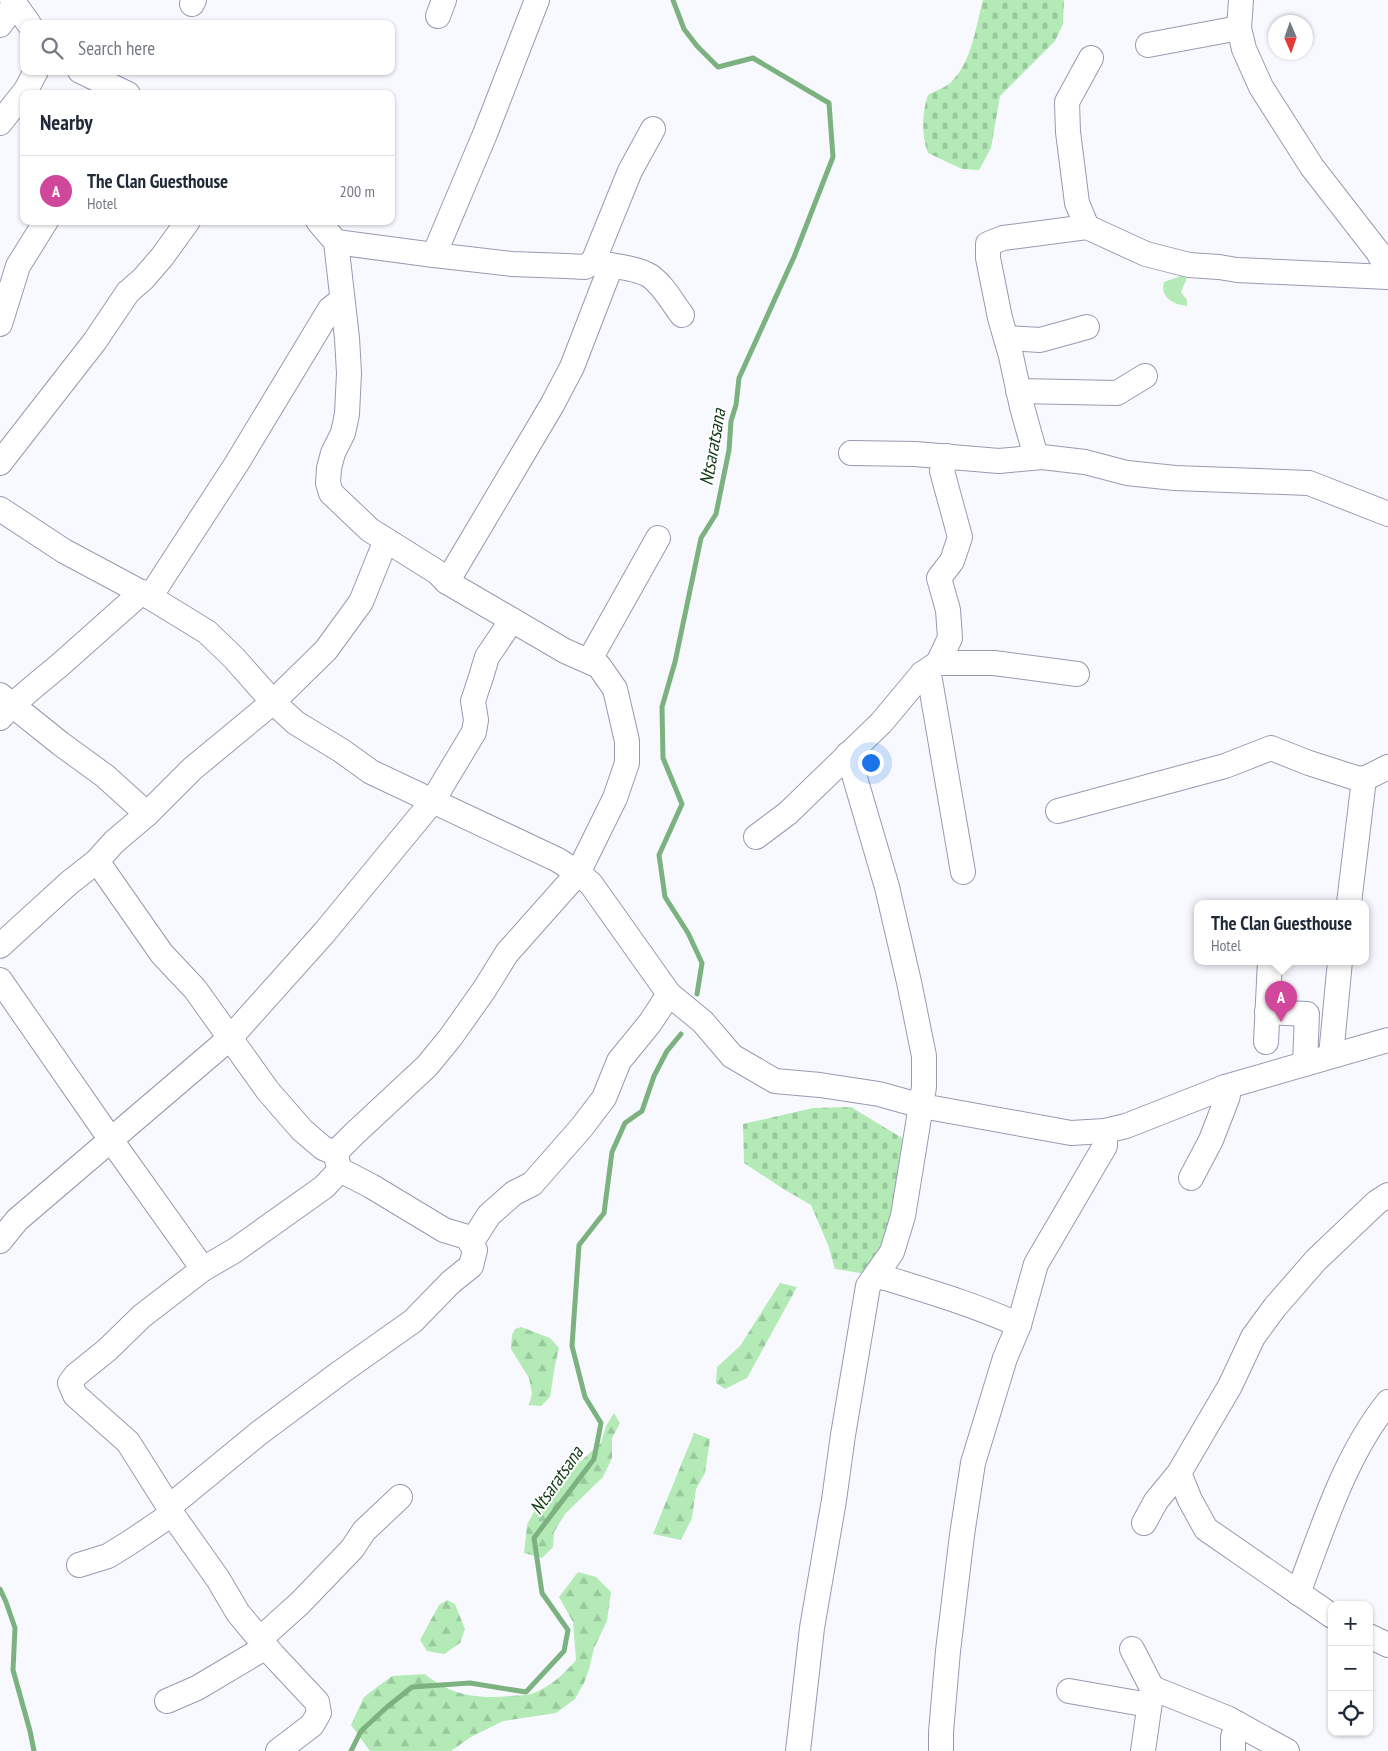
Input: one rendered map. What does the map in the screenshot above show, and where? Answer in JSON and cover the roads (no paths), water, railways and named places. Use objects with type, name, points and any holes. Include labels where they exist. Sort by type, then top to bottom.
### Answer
[{"type":"street","points":[[434,255],[486,134],[537,0]]},
{"type":"street","points":[[1241,0],[1239,28],[1244,49],[1261,87],[1312,167],[1378,252],[1388,271]]},
{"type":"street","points":[[0,24],[14,2],[25,20]]},
{"type":"street","points":[[1148,45],[1239,28]]},
{"type":"street","points":[[1087,227],[1077,203],[1068,132],[1067,102],[1091,58]]},
{"type":"street","points":[[26,90],[34,75]]},
{"type":"street","points":[[88,75],[119,90]]},
{"type":"street","points":[[0,122],[20,97]]},
{"type":"street","points":[[447,582],[552,405],[572,367],[630,171],[653,129]]},
{"type":"street","points":[[0,324],[18,266],[44,225]]},
{"type":"street","points":[[0,463],[95,340],[128,292],[143,279],[162,257],[185,225]]},
{"type":"street","points":[[278,1751],[312,1725],[319,1713],[317,1702],[238,1613],[218,1579],[197,1552],[128,1442],[75,1395],[70,1383],[76,1375],[107,1350],[142,1316],[203,1269],[234,1250],[324,1187],[354,1134],[427,1066],[450,1038],[484,990],[507,953],[578,873],[615,798],[627,763],[627,741],[615,690],[599,666],[565,651],[447,582],[437,572],[370,530],[331,493],[328,483],[331,460],[343,433],[347,414],[348,338],[336,242],[321,225]]},
{"type":"street","points":[[1036,456],[992,280],[988,244],[1003,238],[1087,227],[1146,254],[1190,265],[1247,271],[1388,277]]},
{"type":"street","points":[[336,242],[495,262],[585,267],[602,264],[629,268],[649,275],[663,288],[682,315]]},
{"type":"street","points":[[147,814],[105,776],[4,706],[59,666],[146,594],[237,463],[330,309],[342,300]]},
{"type":"street","points":[[1006,338],[1040,340],[1087,327]]},
{"type":"street","points":[[1018,390],[1117,393],[1145,376]]},
{"type":"street","points":[[851,452],[999,460],[1036,456],[1085,462],[1127,473],[1175,478],[1309,483],[1388,514]]},
{"type":"street","points":[[756,837],[788,813],[881,723],[930,668],[950,638],[948,610],[939,578],[952,561],[960,537],[942,471],[947,456]]},
{"type":"street","points":[[0,509],[64,551],[146,594],[207,632],[234,658],[273,702],[296,723],[342,751],[371,772],[393,781],[432,802],[527,844],[578,873],[591,884],[669,994],[703,1022],[732,1056],[775,1081],[880,1094],[922,1106],[1071,1133],[1105,1131],[1126,1126],[1225,1087],[1388,1040]]},
{"type":"street","points":[[589,661],[658,538]]},
{"type":"street","points":[[0,946],[97,861],[114,842],[147,814],[192,769],[273,702],[326,650],[361,602],[386,540]]},
{"type":"street","points":[[0,1241],[17,1220],[230,1038],[324,933],[432,802],[474,732],[476,720],[473,701],[483,670],[488,657],[512,620]]},
{"type":"street","points":[[930,668],[994,663],[1078,674]]},
{"type":"street","points":[[930,668],[930,680],[963,872]]},
{"type":"street","points":[[1058,811],[1225,766],[1271,748],[1356,778],[1364,779],[1388,768]]},
{"type":"street","points":[[798,1751],[812,1628],[834,1500],[842,1435],[868,1286],[892,1252],[903,1216],[924,1087],[924,1056],[920,1033],[887,887],[848,754]]},
{"type":"street","points":[[1348,900],[1364,779]]},
{"type":"street","points":[[79,1565],[108,1556],[129,1543],[259,1433],[413,1321],[451,1282],[471,1266],[476,1250],[467,1237],[444,1230],[426,1221],[371,1186],[338,1162],[302,1130],[268,1091],[195,989],[162,954],[97,861]]},
{"type":"street","points":[[1266,1042],[1270,965]]},
{"type":"street","points":[[1331,1056],[1340,965]]},
{"type":"street","points":[[0,980],[203,1269]]},
{"type":"street","points":[[471,1242],[489,1215],[514,1193],[532,1184],[582,1127],[604,1098],[619,1061],[650,1023],[669,994]]},
{"type":"street","points":[[1267,1012],[1308,1014],[1305,1064]]},
{"type":"street","points":[[1191,1178],[1211,1140],[1228,1096],[1225,1087]]},
{"type":"street","points":[[941,1751],[948,1651],[973,1463],[1006,1358],[1019,1325],[1036,1264],[1105,1146],[1105,1131]]},
{"type":"street","points":[[1144,1523],[1156,1500],[1179,1473],[1230,1386],[1253,1338],[1275,1307],[1316,1260],[1377,1202],[1388,1194]]},
{"type":"street","points":[[876,1275],[960,1302],[1019,1325]]},
{"type":"street","points":[[1298,1593],[1348,1467],[1373,1421],[1388,1402]]},
{"type":"street","points":[[1179,1473],[1190,1500],[1206,1529],[1328,1613]]},
{"type":"street","points":[[167,1701],[196,1688],[263,1643],[352,1549],[364,1531],[400,1496]]},
{"type":"street","points":[[1373,1638],[1388,1645]]},
{"type":"street","points":[[1132,1649],[1151,1696],[1143,1751]]},
{"type":"street","points":[[1069,1691],[1151,1696],[1238,1724],[1287,1751]]},
{"type":"street","points":[[1233,1751],[1233,1737],[1238,1724]]},
{"type":"waterway","name":"Ntsaratsana","points":[[673,0],[684,29],[697,46],[718,67],[753,58],[829,103],[833,157],[794,257],[739,378],[736,405],[731,421],[729,450],[716,514],[701,538],[675,662],[662,707],[663,758],[682,804],[659,855],[665,897],[688,933],[702,963],[697,994]]},
{"type":"waterway","name":"Ntsaratsana","points":[[351,1751],[361,1731],[412,1687],[470,1683],[526,1692],[564,1651],[568,1630],[542,1593],[534,1538],[594,1459],[601,1423],[585,1397],[572,1346],[579,1245],[604,1213],[612,1152],[625,1123],[642,1111],[654,1076],[667,1051],[681,1034]]},
{"type":"waterway","points":[[0,1589],[15,1628],[13,1670],[34,1751]]},
{"type":"place","name":"The Clan Guesthouse","points":[[1281,1022]]}]
